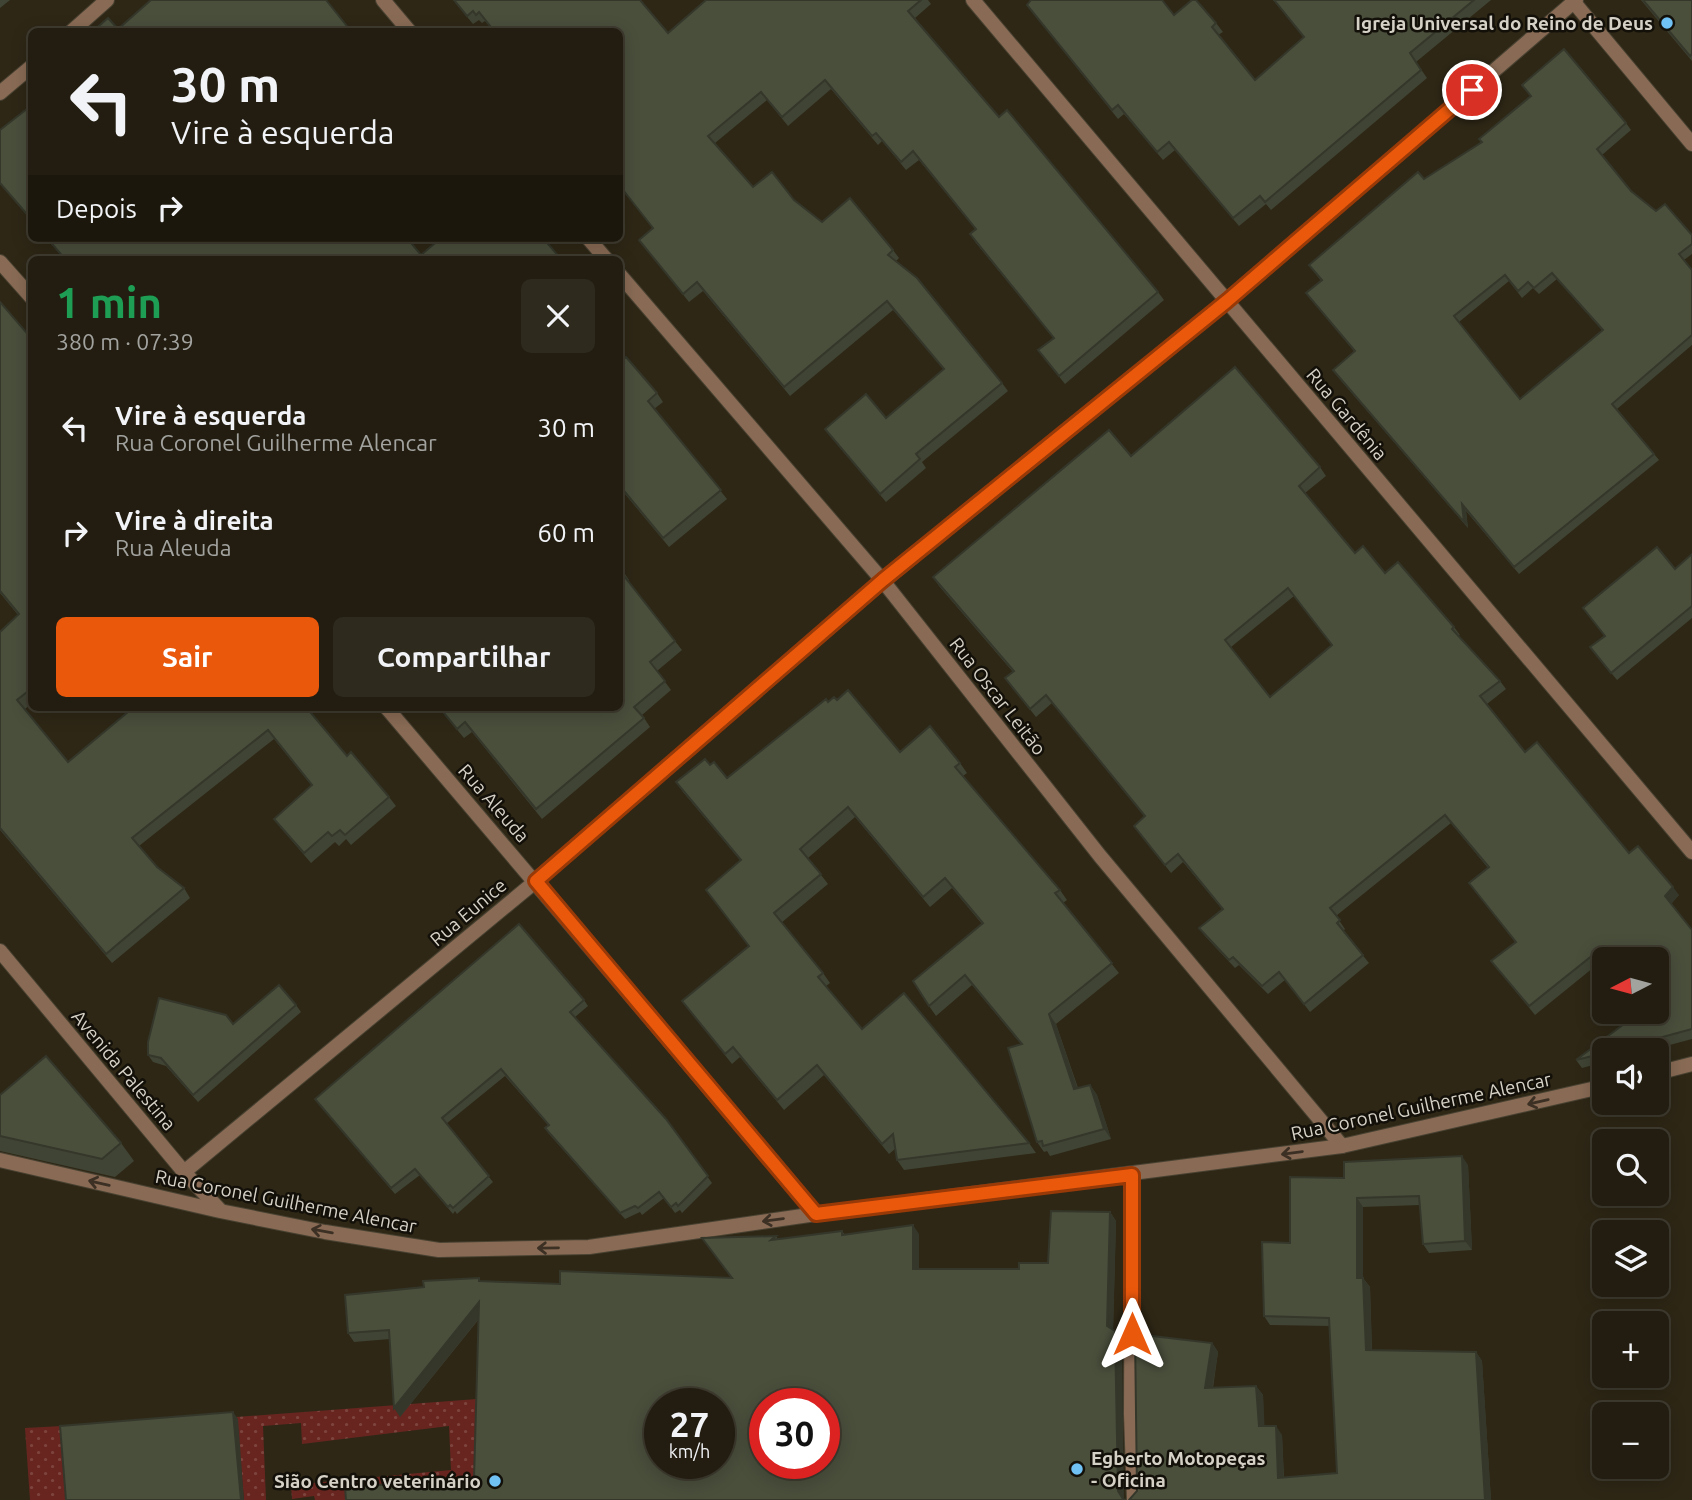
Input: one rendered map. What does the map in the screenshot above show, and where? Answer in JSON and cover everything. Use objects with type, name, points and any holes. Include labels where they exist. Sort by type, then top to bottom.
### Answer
[{"type":"street","points":[[76,28],[107,0]]},
{"type":"street","points":[[383,0],[407,28]]},
{"type":"street","name":"Rua Gardênia","points":[[973,0],[1692,852]]},
{"type":"street","points":[[1574,1],[1692,144]]},
{"type":"street","name":"Rua Eunice","points":[[184,1172],[536,881],[883,580],[1227,301],[1574,1]]},
{"type":"street","points":[[0,93],[28,69]]},
{"type":"street","points":[[591,242],[603,256]]},
{"type":"street","points":[[0,262],[28,294]]},
{"type":"street","name":"Rua Oscar Leitão","points":[[623,278],[883,580],[1100,856],[1342,1146]]},
{"type":"street","name":"Rua Aleuda","points":[[389,711],[816,1214]]},
{"type":"street","name":"Avenida Palestina","points":[[0,951],[184,1172],[220,1211]]},
{"type":"street","points":[[1669,1070],[1692,1064]]},
{"type":"street","name":"Rua Coronel Guilherme Alencar","points":[[0,1160],[220,1211],[325,1232],[439,1250],[589,1247],[816,1214],[1342,1146],[1592,1089]]},
{"type":"street","points":[[1132,1175],[1131,1413],[1135,1500]]},
{"type":"shaded area","points":[[477,1399],[474,1500],[315,1500],[314,1496],[292,1499],[291,1485],[451,1470],[449,1426],[302,1444],[301,1423],[263,1426],[266,1500],[244,1500],[236,1417]]},
{"type":"shaded area","points":[[81,1425],[87,1500],[30,1500],[25,1428]]},
{"type":"building","points":[[151,0],[326,0],[348,28],[119,28]]},
{"type":"building","points":[[454,0],[640,0],[668,33],[706,0],[921,0],[908,11],[999,117],[1007,110],[1158,292],[1059,376],[1038,350],[1054,338],[970,234],[976,229],[913,151],[901,162],[876,133],[872,136],[825,80],[782,117],[761,92],[708,136],[753,187],[772,172],[794,200],[822,222],[850,198],[893,250],[888,255],[917,278],[1002,383],[916,454],[920,459],[880,494],[825,429],[866,394],[886,418],[944,369],[887,301],[784,387],[697,282],[683,294],[639,240],[653,228],[623,190],[623,28],[492,28],[479,12],[476,15],[473,11],[467,16]]},
{"type":"building","points":[[1031,0],[1162,0],[1174,15],[1192,0],[1196,0],[1216,23],[1212,27],[1255,80],[1304,37],[1274,0],[1474,0],[1410,53],[1421,70],[1265,202],[1260,196],[1233,218],[1169,142],[1157,152],[1118,105],[1112,110],[1027,5]]},
{"type":"building","points":[[1643,0],[1692,0],[1690,56]]},
{"type":"building","points":[[108,18],[117,28],[97,28]]},
{"type":"building","points":[[1564,49],[1626,123],[1597,149],[1631,191],[1656,211],[1665,204],[1692,235],[1692,244],[1679,254],[1692,270],[1692,335],[1612,404],[1654,454],[1514,567],[1462,504],[1464,522],[1333,370],[1355,351],[1306,293],[1322,280],[1309,265],[1418,172],[1424,179],[1482,142],[1479,139],[1531,96],[1522,85]],"holes":[[[1552,273],[1603,330],[1520,399],[1454,316],[1505,275],[1518,291],[1528,282],[1534,288]]]},
{"type":"building","points":[[28,108],[28,215],[0,183],[0,130]]},
{"type":"building","points":[[50,242],[410,242],[421,255],[436,242],[546,242],[558,256],[62,256]]},
{"type":"building","points":[[0,302],[28,334],[28,691],[17,700],[68,762],[129,711],[309,711],[347,756],[351,752],[389,797],[345,835],[340,830],[332,836],[328,832],[304,853],[274,819],[312,785],[268,730],[132,838],[157,867],[184,888],[106,954],[0,828],[0,632],[19,614],[0,591]]},
{"type":"building","points":[[626,357],[657,393],[648,401],[721,490],[663,538],[623,490],[623,360]]},
{"type":"building","points":[[1235,367],[1320,467],[1299,486],[1355,553],[1363,546],[1385,573],[1398,562],[1454,627],[1452,629],[1500,681],[1480,696],[1525,752],[1537,742],[1629,853],[1638,846],[1673,887],[1665,896],[1692,930],[1692,1029],[1659,1038],[1605,1038],[1624,1024],[1670,1024],[1670,947],[1592,947],[1592,956],[1529,1006],[1491,961],[1516,942],[1469,883],[1489,867],[1445,815],[1330,908],[1340,920],[1337,923],[1363,955],[1304,1004],[1279,972],[1262,986],[1233,957],[1229,960],[1199,928],[1223,909],[1178,854],[1165,865],[1134,826],[1145,816],[1046,695],[1030,709],[1005,678],[1014,671],[933,577],[1109,430],[1131,456]],"holes":[[[1288,588],[1332,645],[1270,697],[1225,640]]]},
{"type":"building","points":[[1657,547],[1675,569],[1692,554],[1692,606],[1611,673],[1590,647],[1605,636],[1583,608]]},
{"type":"building","points":[[623,575],[675,641],[650,662],[665,681],[634,707],[644,718],[536,809],[465,722],[457,729],[442,711],[623,711]]},
{"type":"building","points":[[848,690],[900,752],[930,726],[960,763],[955,767],[1060,890],[1055,893],[1112,963],[1049,1014],[1074,1089],[1090,1085],[1104,1129],[1043,1146],[1042,1141],[1037,1142],[1008,1048],[1022,1044],[965,975],[929,1006],[913,981],[983,923],[945,878],[923,897],[848,807],[800,849],[821,874],[774,913],[823,973],[818,977],[862,1029],[904,993],[1029,1143],[897,1160],[893,1134],[882,1144],[817,1065],[777,1100],[733,1047],[725,1054],[682,1001],[749,946],[706,890],[741,860],[676,782],[705,759],[710,765],[714,762],[727,778],[826,699],[828,702],[834,697],[837,700]]},
{"type":"building","points":[[519,924],[584,1000],[570,1012],[666,1119],[708,1176],[678,1206],[676,1203],[671,1207],[659,1192],[638,1208],[635,1206],[620,1213],[545,1128],[549,1125],[501,1069],[442,1118],[489,1176],[453,1208],[450,1205],[448,1207],[415,1169],[391,1188],[315,1099]]},
{"type":"building","points":[[279,985],[296,1005],[193,1095],[161,1058],[148,1055],[148,1042],[159,998],[226,1015],[233,1024]]},
{"type":"building","points":[[1592,1048],[1592,1056],[1576,1060]]},
{"type":"building","points":[[46,1056],[121,1143],[102,1159],[0,1136],[0,1095]]},
{"type":"building","points":[[1462,1156],[1465,1241],[1423,1244],[1419,1196],[1357,1198],[1357,1278],[1363,1278],[1366,1350],[1476,1352],[1485,1500],[1129,1500],[1137,1491],[1135,1334],[1212,1343],[1205,1388],[1256,1386],[1259,1426],[1276,1426],[1278,1478],[1337,1473],[1329,1318],[1264,1316],[1262,1242],[1290,1243],[1290,1177],[1344,1178],[1344,1162]]},
{"type":"building","points":[[1051,1211],[1110,1212],[1107,1326],[1115,1331],[1118,1491],[1126,1500],[346,1500],[345,1487],[474,1479],[479,1302],[394,1408],[389,1330],[348,1333],[345,1295],[424,1287],[423,1281],[479,1278],[479,1281],[560,1284],[560,1271],[732,1278],[702,1238],[776,1236],[771,1240],[842,1231],[842,1235],[913,1225],[913,1269],[1019,1269],[1019,1263],[1048,1263]]},
{"type":"building","points":[[233,1412],[241,1500],[66,1500],[60,1426]]},
{"type":"place","name":"Igreja Universal do Reino de Deus","points":[[1667,23]]},
{"type":"place","name":"Egberto Motopeças - Oficina","points":[[1077,1469]]},
{"type":"place","name":"Sião Centro veterinário","points":[[495,1481]]},
{"type":"route","points":[[1132,1334],[1132,1175],[816,1214],[536,881],[883,580],[1227,301],[1472,90]]}]
